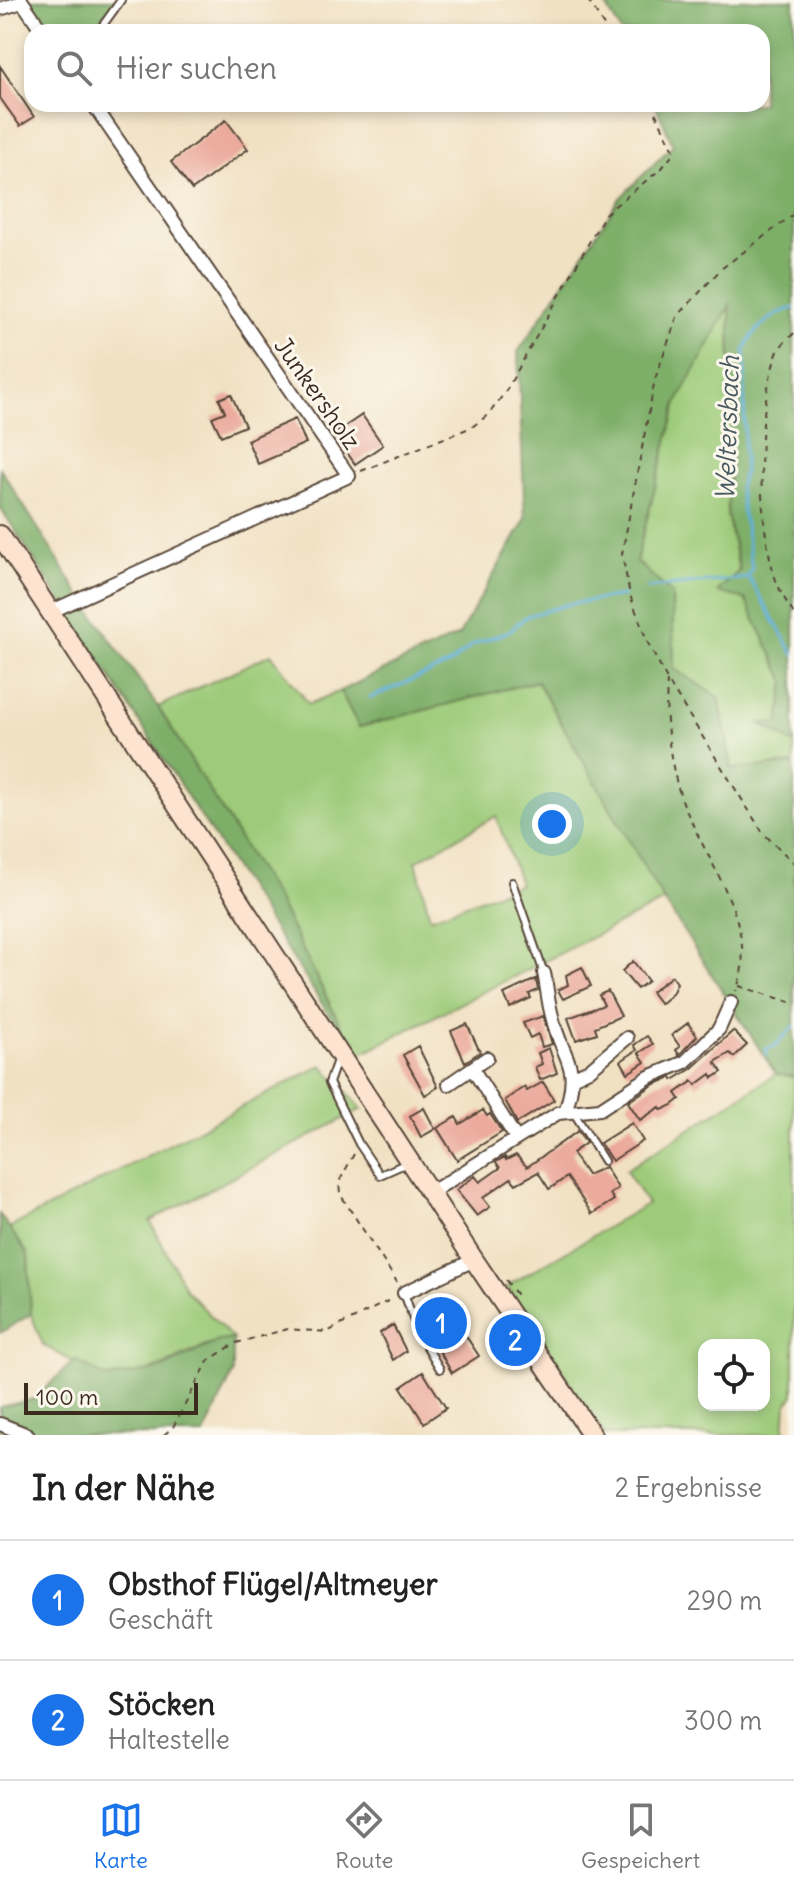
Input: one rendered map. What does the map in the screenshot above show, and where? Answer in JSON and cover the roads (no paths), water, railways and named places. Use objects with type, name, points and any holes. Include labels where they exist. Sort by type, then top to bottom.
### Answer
[{"type":"main road","points":[[0,535],[474,1260],[592,1435]]},
{"type":"street","points":[[0,9],[21,1],[37,24]]},
{"type":"street","name":"Junkersholz","points":[[50,612],[349,476],[99,112]]},
{"type":"street","points":[[544,973],[552,1018],[574,1077],[569,1112]]},
{"type":"street","points":[[430,1193],[516,1138],[569,1112],[600,1109],[649,1077],[685,1062],[719,1029],[731,1002]]},
{"type":"street","points":[[574,1077],[589,1070],[627,1038]]},
{"type":"street","points":[[449,1084],[487,1058]]},
{"type":"street","points":[[472,1068],[516,1138]]},
{"type":"street","points":[[404,1293],[474,1260]]},
{"type":"street","points":[[0,1424],[28,1435]]},
{"type":"lane","points":[[104,24],[121,0]]},
{"type":"lane","points":[[512,882],[544,973]]},
{"type":"lane","points":[[340,1053],[330,1070],[329,1083],[359,1144],[380,1175],[410,1162]]},
{"type":"lane","points":[[569,1112],[604,1161]]},
{"type":"lane","points":[[404,1293],[417,1330],[440,1369]]},
{"type":"waterway","name":"Weltersbach","points":[[794,308],[765,323],[745,349],[744,471],[739,488],[752,568],[748,576],[794,655]]},
{"type":"waterway","points":[[647,588],[749,578]]},
{"type":"waterway","points":[[370,698],[450,664],[472,645],[509,631],[527,616],[569,604],[623,596]]},
{"type":"waterway","points":[[767,1055],[766,1049],[775,1046],[794,1026]]},
{"type":"place","name":"Obsthof Flügel/Altmeyer","points":[[441,1323]]},
{"type":"place","name":"Stöcken","points":[[515,1340]]}]
